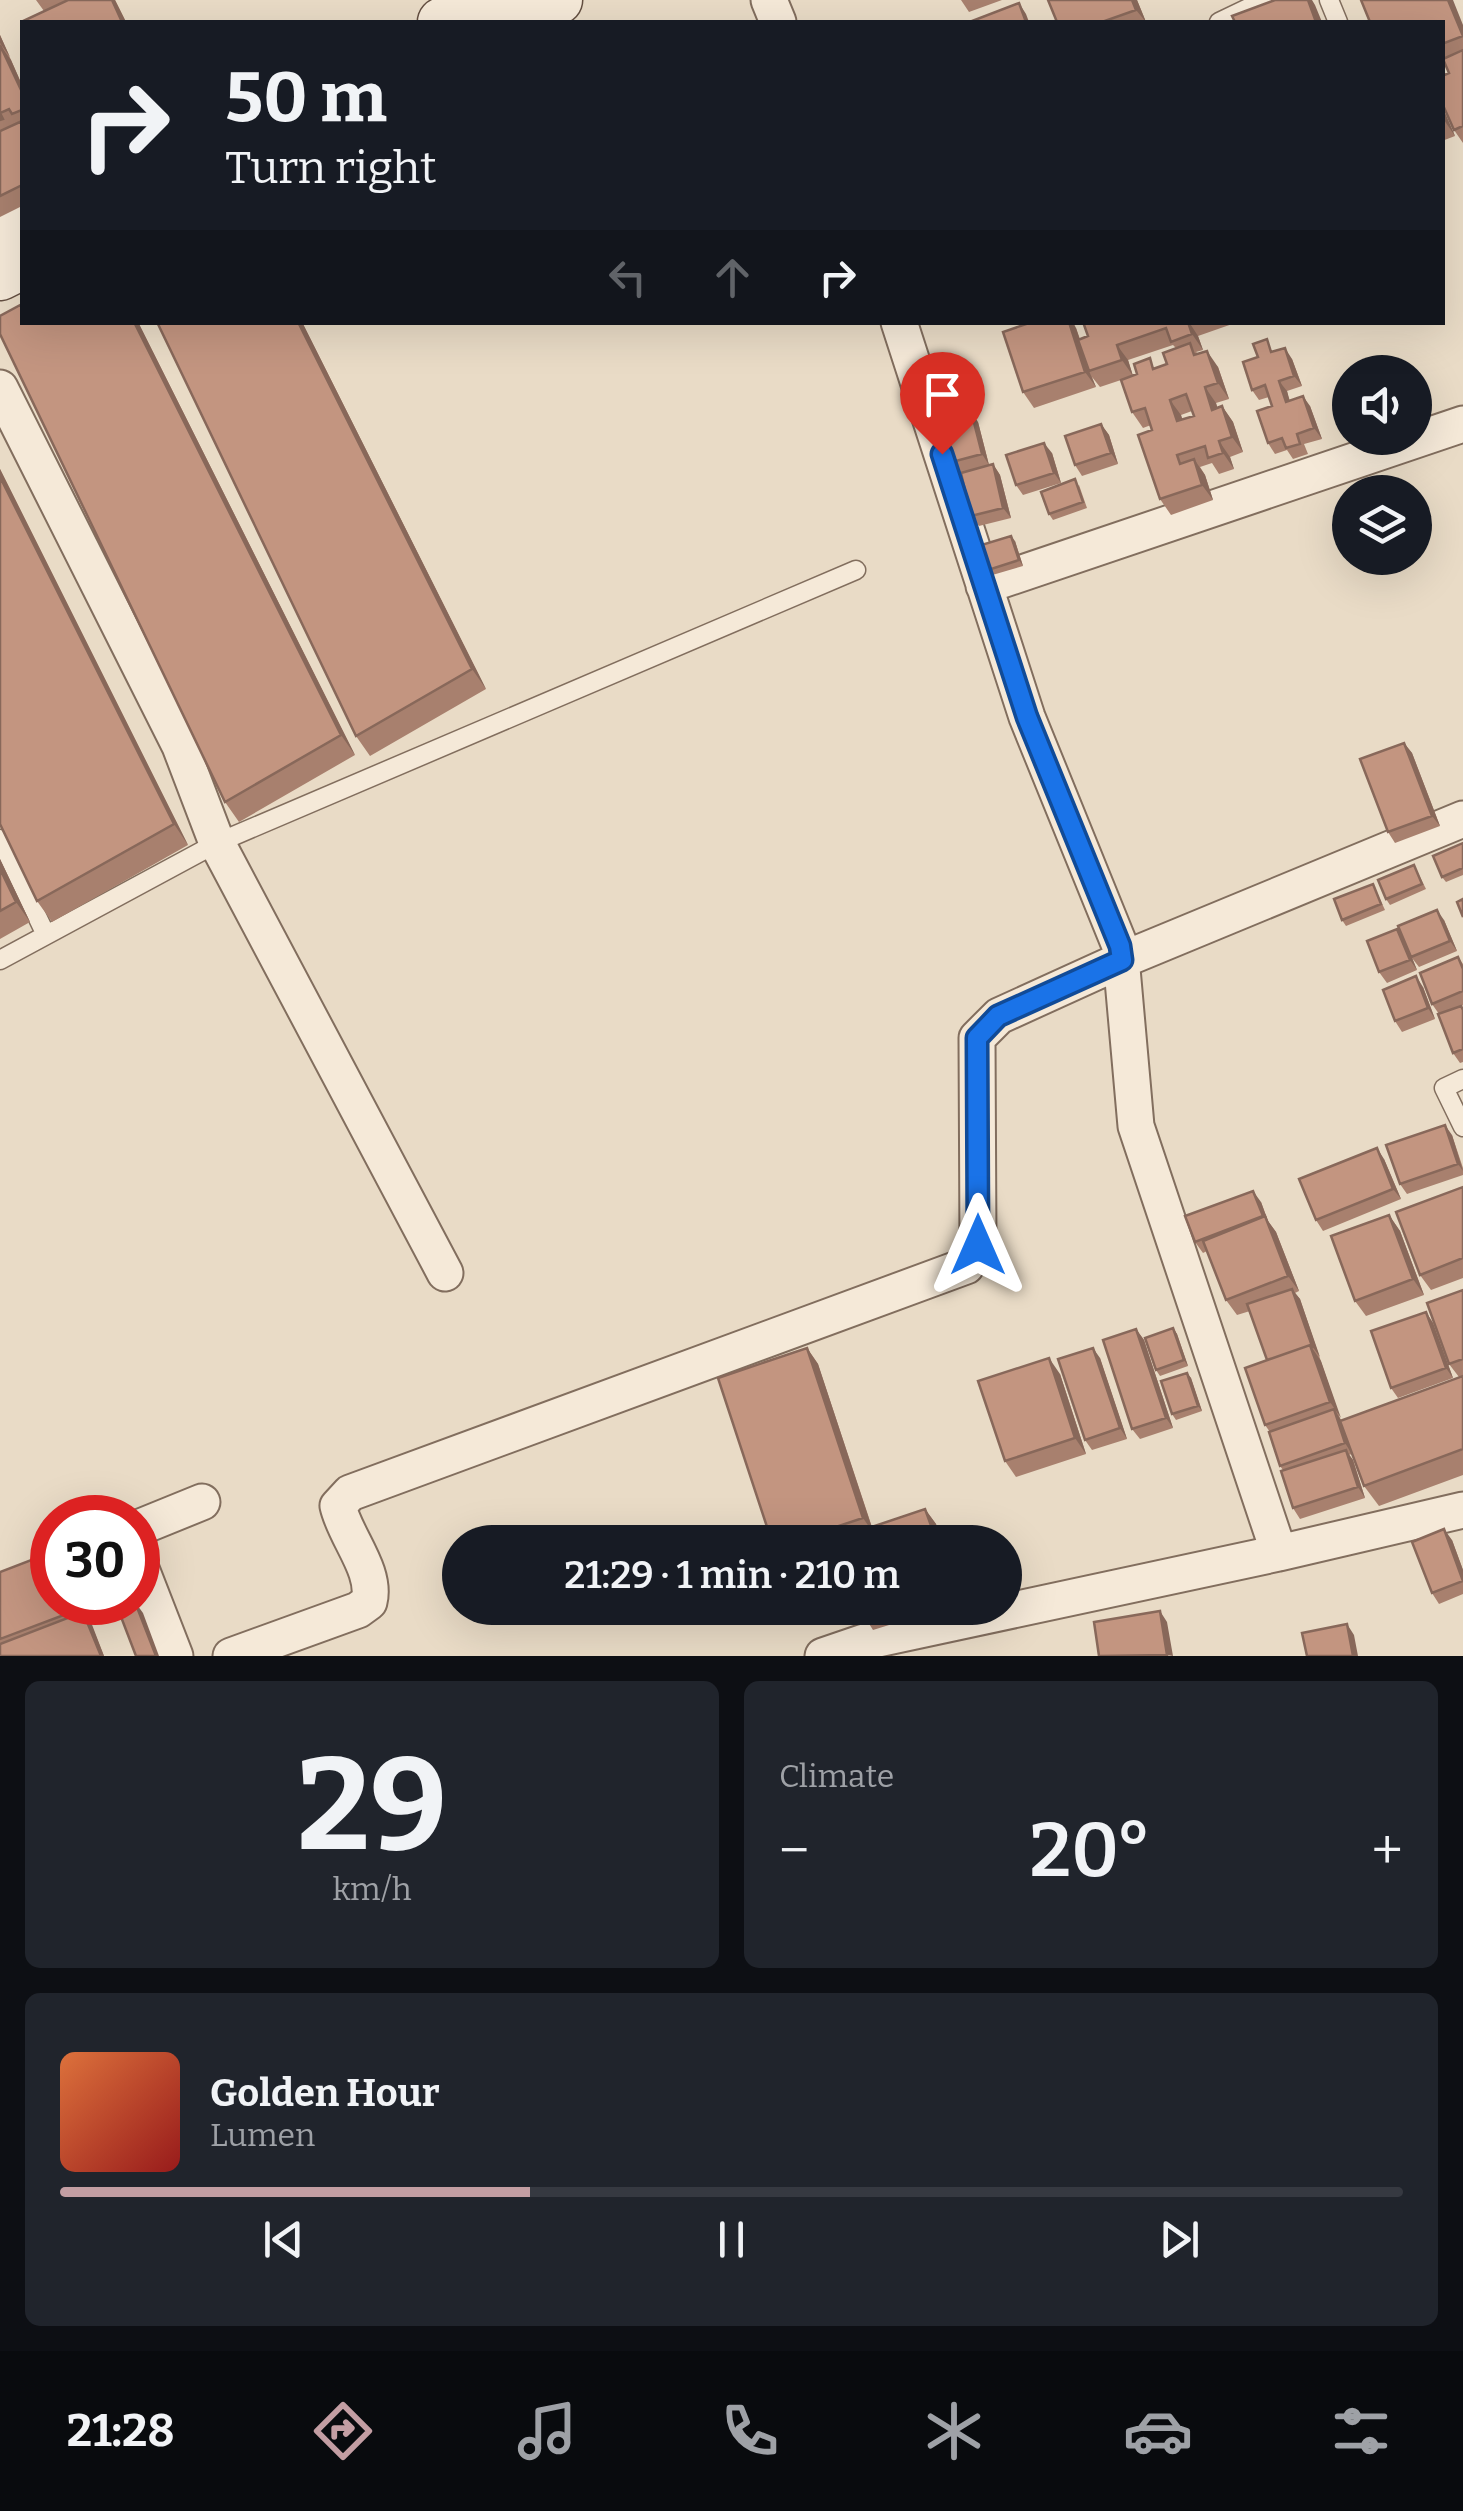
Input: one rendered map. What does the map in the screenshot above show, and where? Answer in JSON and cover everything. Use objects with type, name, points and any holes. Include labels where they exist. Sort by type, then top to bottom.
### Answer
[{"type":"street","points":[[453,20],[519,8]]},
{"type":"street","points":[[900,325],[1027,717],[1120,946],[1136,1126],[1279,1553]]},
{"type":"street","points":[[0,388],[180,746],[217,844],[445,1274]]},
{"type":"street","points":[[984,586],[1463,424]]},
{"type":"street","points":[[231,1656],[358,1610],[369,1602],[373,1587],[342,1523],[338,1506],[350,1493],[966,1266],[978,1245],[977,1038],[998,1016],[1463,818]]},
{"type":"street","points":[[160,1519],[202,1502]]},
{"type":"street","points":[[822,1656],[864,1642],[1463,1510]]},
{"type":"street","points":[[160,1617],[175,1656]]},
{"type":"lane","points":[[1223,20],[1265,0]]},
{"type":"lane","points":[[0,960],[217,844],[856,570]]},
{"type":"lane","points":[[0,839],[46,936]]},
{"type":"lane","points":[[1463,1078],[1444,1088],[1463,1128]]},
{"type":"building","points":[[68,0],[112,0],[121,20],[25,20]]},
{"type":"building","points":[[1048,0],[1132,0],[1136,10],[1108,20],[1056,20]]},
{"type":"building","points":[[1275,0],[1308,0],[1315,20],[1234,20],[1232,16]]},
{"type":"building","points":[[1361,0],[1448,0],[1463,36],[1445,43],[1445,20],[1369,20]]},
{"type":"building","points":[[1019,3],[1025,20],[975,20]]},
{"type":"building","points":[[0,45],[20,88],[20,111],[0,113]]},
{"type":"building","points":[[1463,50],[1463,126],[1454,130],[1445,110],[1445,75],[1449,73],[1445,58]]},
{"type":"building","points":[[20,122],[20,186],[0,196],[0,131]]},
{"type":"building","points":[[20,305],[20,325],[136,325],[341,735],[225,802],[0,334],[0,316]]},
{"type":"building","points":[[158,325],[300,325],[472,669],[356,736]]},
{"type":"building","points":[[1023,325],[1070,325],[1085,372],[1023,392],[1003,332]]},
{"type":"building","points":[[1084,325],[1189,325],[1192,334],[1171,342],[1166,328],[1117,345],[1122,360],[1089,371],[1078,340],[1088,336]]},
{"type":"building","points":[[1267,339],[1271,352],[1285,348],[1294,376],[1279,381],[1286,402],[1303,396],[1314,428],[1297,434],[1300,444],[1286,448],[1282,438],[1268,443],[1257,411],[1272,406],[1265,385],[1252,390],[1243,362],[1258,357],[1253,344]]},
{"type":"building","points":[[1190,343],[1194,355],[1207,351],[1218,383],[1205,387],[1212,410],[1222,406],[1232,437],[1219,441],[1223,453],[1208,458],[1205,446],[1177,455],[1180,464],[1194,459],[1202,485],[1160,499],[1138,435],[1152,430],[1145,408],[1132,412],[1121,380],[1137,374],[1134,364],[1150,358],[1153,369],[1167,364],[1163,353]],"holes":[[[1186,394],[1194,416],[1177,421],[1170,400]]]},
{"type":"building","points":[[971,411],[982,454],[952,462],[941,418]]},
{"type":"building","points":[[1101,424],[1111,453],[1075,465],[1065,436]]},
{"type":"building","points":[[1044,443],[1054,473],[1016,485],[1006,455]]},
{"type":"building","points":[[993,464],[1003,508],[971,516],[961,473]]},
{"type":"building","points":[[0,477],[174,824],[37,901],[0,824]]},
{"type":"building","points":[[1075,479],[1083,502],[1049,514],[1041,492]]},
{"type":"building","points":[[1011,536],[1019,560],[985,571],[978,546]]},
{"type":"building","points":[[1404,743],[1432,816],[1388,832],[1360,759]]},
{"type":"building","points":[[1463,843],[1463,868],[1442,877],[1433,856]]},
{"type":"building","points":[[1414,865],[1422,884],[1386,899],[1378,880]]},
{"type":"building","points":[[0,869],[16,902],[0,911]]},
{"type":"building","points":[[1373,884],[1381,904],[1342,920],[1334,899]]},
{"type":"building","points":[[1437,910],[1450,941],[1411,957],[1398,926]]},
{"type":"building","points":[[1397,929],[1410,960],[1379,972],[1367,941]]},
{"type":"building","points":[[1458,957],[1463,969],[1463,991],[1432,1004],[1420,973]]},
{"type":"building","points":[[1416,976],[1428,1008],[1395,1021],[1383,990]]},
{"type":"building","points":[[1461,1006],[1463,1049],[1453,1053],[1438,1014]]},
{"type":"building","points":[[1445,1125],[1458,1164],[1400,1184],[1386,1145]]},
{"type":"building","points":[[1377,1148],[1393,1189],[1316,1220],[1299,1179]]},
{"type":"building","points":[[1463,1187],[1463,1258],[1420,1275],[1396,1212]]},
{"type":"building","points":[[1253,1191],[1263,1216],[1195,1242],[1185,1216]]},
{"type":"building","points":[[1389,1215],[1413,1279],[1355,1301],[1331,1236]]},
{"type":"building","points":[[1265,1216],[1288,1276],[1226,1300],[1203,1241]]},
{"type":"building","points":[[1292,1289],[1312,1346],[1267,1360],[1247,1304]]},
{"type":"building","points":[[1463,1290],[1463,1359],[1449,1364],[1427,1303]]},
{"type":"building","points":[[1426,1312],[1446,1368],[1391,1388],[1371,1331]]},
{"type":"building","points":[[1173,1328],[1184,1360],[1156,1370],[1145,1338]]},
{"type":"building","points":[[1136,1329],[1166,1418],[1132,1429],[1103,1340]]},
{"type":"building","points":[[1310,1345],[1330,1402],[1265,1425],[1245,1368]]},
{"type":"building","points":[[807,1348],[863,1518],[842,1525],[766,1525],[718,1378]]},
{"type":"building","points":[[1093,1348],[1120,1428],[1085,1440],[1058,1359]]},
{"type":"building","points":[[1049,1358],[1075,1438],[1005,1461],[978,1381]]},
{"type":"building","points":[[1187,1373],[1198,1406],[1172,1414],[1161,1381]]},
{"type":"building","points":[[1463,1376],[1463,1449],[1364,1486],[1340,1421]]},
{"type":"building","points":[[1334,1409],[1345,1443],[1280,1466],[1269,1432]]},
{"type":"building","points":[[1346,1450],[1358,1487],[1293,1508],[1281,1471]]},
{"type":"building","points":[[925,1509],[931,1525],[878,1525]]},
{"type":"building","points":[[1444,1529],[1463,1581],[1432,1593],[1412,1542]]},
{"type":"building","points":[[30,1560],[30,1625],[37,1625],[0,1639],[0,1572]]},
{"type":"building","points":[[1160,1611],[1167,1655],[1099,1656],[1094,1622]]},
{"type":"building","points":[[1347,1624],[1353,1656],[1307,1656],[1302,1633]]},
{"type":"building","points":[[49,1625],[88,1625],[101,1656],[0,1656],[0,1644]]},
{"type":"building","points":[[124,1625],[144,1625],[156,1656],[136,1656]]},
{"type":"route","points":[[942,454],[1027,717],[1120,946],[1122,960],[998,1016],[977,1038],[978,1245]]}]
